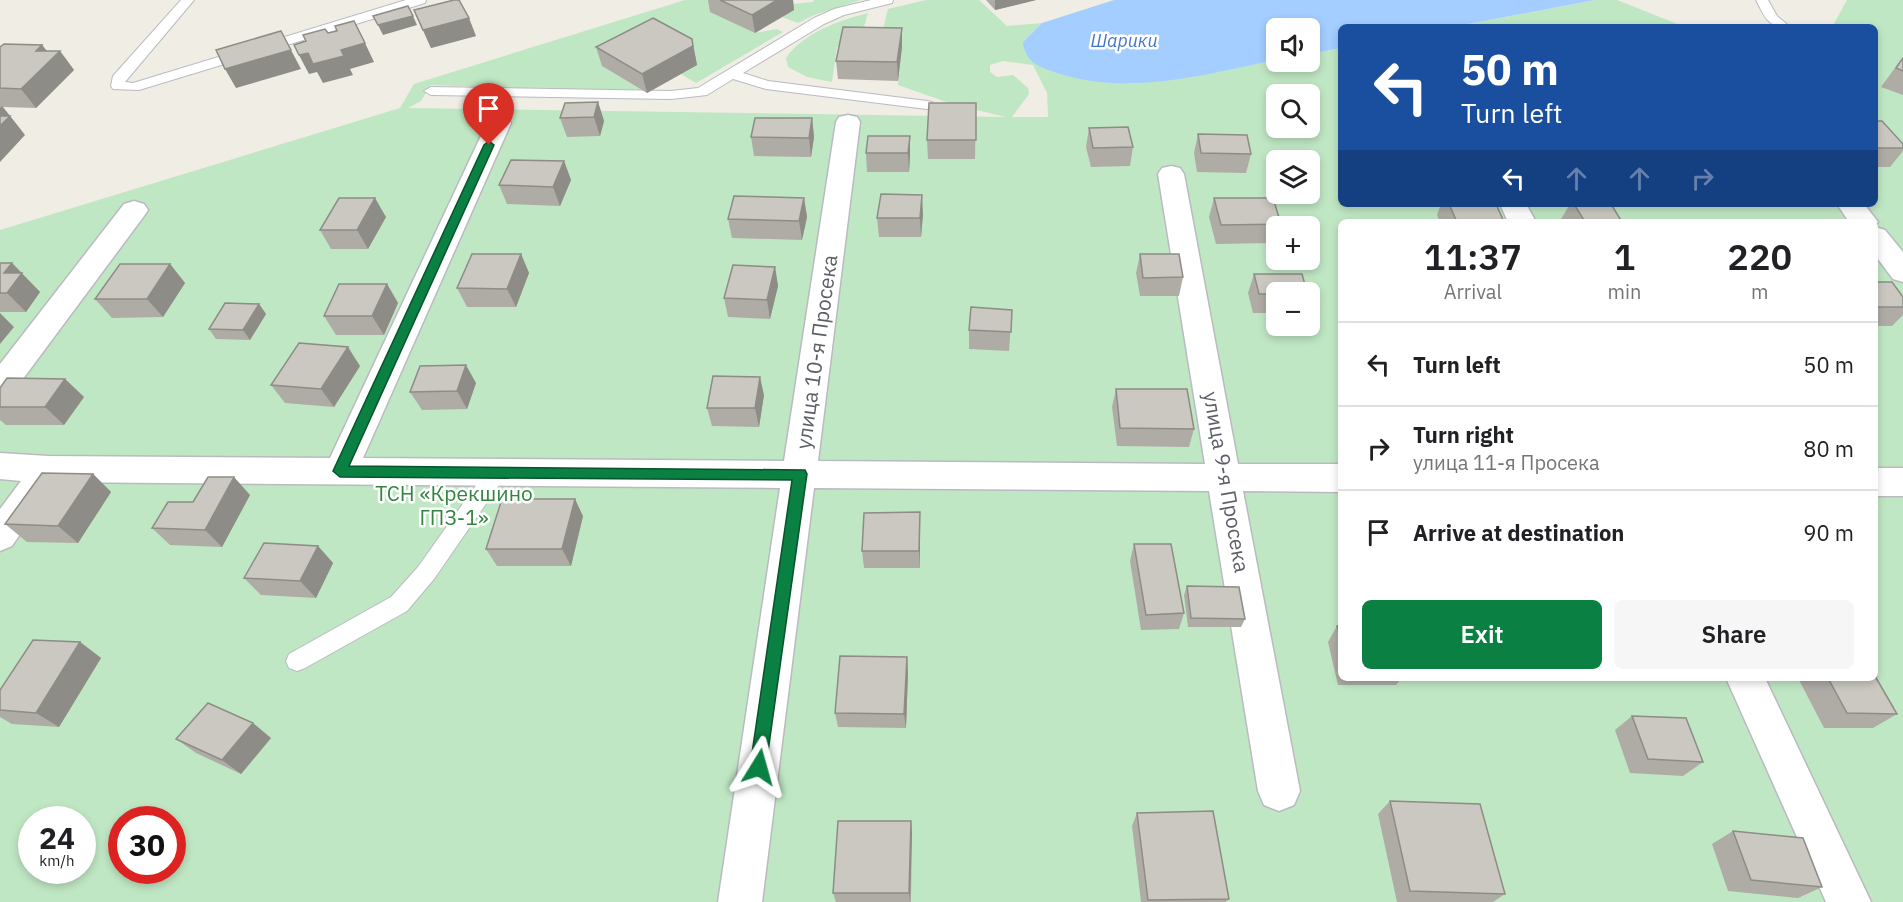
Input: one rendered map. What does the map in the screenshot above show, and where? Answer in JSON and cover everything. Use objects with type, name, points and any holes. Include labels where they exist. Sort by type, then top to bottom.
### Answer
[{"type":"street","name":"улица 10-я Просека","points":[[740,902],[848,122]]},
{"type":"street","points":[[340,471],[499,123]]},
{"type":"street","name":"улица 9-я Просека","points":[[1171,174],[1279,791]]},
{"type":"street","points":[[1852,207],[1862,219]]},
{"type":"street","points":[[0,387],[134,210]]},
{"type":"street","points":[[1878,240],[1903,272]]},
{"type":"street","points":[[0,466],[48,469],[1338,478]]},
{"type":"street","points":[[0,536],[48,469]]},
{"type":"street","points":[[1878,482],[1903,482]]},
{"type":"street","points":[[1746,681],[1849,902]]},
{"type":"lane","points":[[188,0],[118,79],[118,86],[134,87],[420,0]]},
{"type":"lane","points":[[431,91],[680,94],[702,92],[830,15],[887,0]]},
{"type":"lane","points":[[1762,0],[1772,18],[1779,24]]},
{"type":"lane","points":[[731,74],[766,85],[927,105]]},
{"type":"lane","points":[[297,661],[399,604],[426,573],[496,473]]},
{"type":"green space","name":"ТСН «Крекшино ГПЗ-1»","points":[[685,0],[732,0],[755,33],[777,29],[783,32],[696,83],[681,74],[697,65],[602,66],[647,93],[431,85],[421,101],[408,108],[1006,117],[955,105],[898,85],[902,47],[879,46],[888,9],[926,0],[979,0],[1007,26],[1042,23],[1023,42],[1129,84],[1183,78],[1266,62],[1266,72],[1320,72],[1320,52],[1338,49],[1338,207],[1878,207],[1878,24],[1834,24],[1847,0],[1903,0],[1903,902],[0,902],[0,230],[400,108],[414,84]],"holes":[[[1003,61],[1033,65],[1047,93],[1048,117],[1012,117],[1029,94],[1028,88],[1013,75],[997,77],[990,72],[990,65]]]},
{"type":"green space","points":[[814,0],[861,0],[814,15],[798,23],[782,17],[794,10],[792,4]]},
{"type":"green space","points":[[1595,0],[1617,0],[1677,24],[1468,24]]},
{"type":"green space","points":[[868,13],[859,44],[837,47],[832,82],[807,77],[788,67],[786,58],[802,41],[834,24]]},
{"type":"water","name":"Шарики","points":[[1114,0],[1595,0],[1468,24],[1338,24],[1338,49],[1320,52],[1320,18],[1266,18],[1266,62],[1167,81],[1111,83],[1084,80],[1057,73],[1034,63],[1027,55],[1023,42],[1042,23]]},
{"type":"building","points":[[459,0],[469,18],[423,30],[414,10]]},
{"type":"building","points":[[720,0],[777,0],[752,15]]},
{"type":"building","points":[[408,6],[413,16],[378,25],[373,16]]},
{"type":"building","points":[[653,18],[692,39],[693,46],[642,74],[596,47]]},
{"type":"building","points":[[354,21],[365,43],[341,50],[344,56],[313,64],[308,53],[299,55],[294,45],[306,41],[303,35],[325,29],[328,33],[337,31],[335,26]]},
{"type":"building","points":[[843,27],[902,28],[897,62],[836,61]]},
{"type":"building","points":[[281,31],[291,50],[225,69],[216,50]]},
{"type":"building","points":[[4,44],[42,45],[36,51],[60,51],[21,89],[0,88],[0,47]]},
{"type":"building","points":[[1903,58],[1903,71],[1896,68]]},
{"type":"building","points":[[598,102],[594,117],[560,118],[565,103]]},
{"type":"building","points":[[929,103],[976,103],[976,140],[927,140]]},
{"type":"building","points":[[0,116],[10,116],[0,126]]},
{"type":"building","points":[[755,118],[812,118],[809,138],[751,137]]},
{"type":"building","points":[[1878,121],[1882,121],[1903,144],[1903,148],[1878,148]]},
{"type":"building","points":[[1128,127],[1133,147],[1093,148],[1089,128]]},
{"type":"building","points":[[1198,134],[1247,135],[1251,154],[1201,153]]},
{"type":"building","points":[[868,136],[910,136],[908,153],[866,153]]},
{"type":"building","points":[[511,160],[564,161],[553,187],[499,185]]},
{"type":"building","points":[[881,194],[922,195],[920,218],[877,218]]},
{"type":"building","points":[[734,196],[804,198],[799,221],[728,219]]},
{"type":"building","points":[[339,198],[375,198],[357,230],[320,230]]},
{"type":"building","points":[[1214,198],[1266,198],[1266,204],[1275,204],[1279,216],[1266,216],[1266,224],[1221,225]]},
{"type":"building","points":[[1450,207],[1497,207],[1503,219],[1456,219]]},
{"type":"building","points":[[1576,207],[1613,207],[1620,219],[1583,219]]},
{"type":"building","points":[[472,254],[521,254],[507,289],[457,288]]},
{"type":"building","points":[[1140,254],[1179,254],[1183,277],[1143,278]]},
{"type":"building","points":[[0,263],[12,263],[4,273],[22,273],[7,293],[0,293]]},
{"type":"building","points":[[120,264],[170,264],[147,299],[95,299]]},
{"type":"building","points":[[733,265],[775,267],[767,300],[724,298]]},
{"type":"building","points":[[1254,274],[1302,274],[1304,282],[1266,282],[1266,294],[1259,294]]},
{"type":"building","points":[[1878,282],[1892,282],[1903,297],[1903,307],[1878,307]]},
{"type":"building","points":[[339,284],[387,284],[372,316],[324,316]]},
{"type":"building","points":[[225,303],[259,304],[243,330],[209,329]]},
{"type":"building","points":[[971,307],[1012,310],[1011,332],[969,330]]},
{"type":"building","points":[[299,343],[348,347],[321,389],[271,385]]},
{"type":"building","points":[[466,365],[457,391],[410,392],[420,366]]},
{"type":"building","points":[[713,376],[760,377],[755,408],[707,408]]},
{"type":"building","points":[[7,378],[65,379],[45,407],[0,407],[0,388]]},
{"type":"building","points":[[1116,389],[1187,389],[1194,429],[1120,428]]},
{"type":"building","points":[[42,473],[93,474],[58,526],[5,524]]},
{"type":"building","points":[[208,477],[234,477],[205,530],[152,528],[168,502],[193,502]]},
{"type":"building","points":[[502,499],[575,499],[562,549],[486,549]]},
{"type":"building","points":[[920,512],[919,551],[862,551],[864,513]]},
{"type":"building","points":[[264,543],[318,546],[300,581],[244,578]]},
{"type":"building","points":[[1134,544],[1171,544],[1184,613],[1146,615]]},
{"type":"building","points":[[1187,586],[1239,587],[1245,619],[1191,618]]},
{"type":"building","points":[[33,640],[80,642],[36,713],[0,710],[0,690]]},
{"type":"building","points":[[840,656],[907,657],[904,714],[835,713]]},
{"type":"building","points":[[1830,681],[1878,681],[1897,714],[1847,713]]},
{"type":"building","points":[[208,703],[253,723],[222,760],[176,739]]},
{"type":"building","points":[[1632,716],[1686,718],[1703,762],[1648,759]]},
{"type":"building","points":[[1390,801],[1480,804],[1505,894],[1410,891]]},
{"type":"building","points":[[1213,811],[1229,899],[1148,900],[1137,813]]},
{"type":"building","points":[[838,821],[911,821],[909,893],[833,893]]},
{"type":"building","points":[[1733,831],[1803,838],[1822,887],[1751,880]]},
{"type":"route","points":[[489,145],[340,471],[800,474],[759,767]]}]
